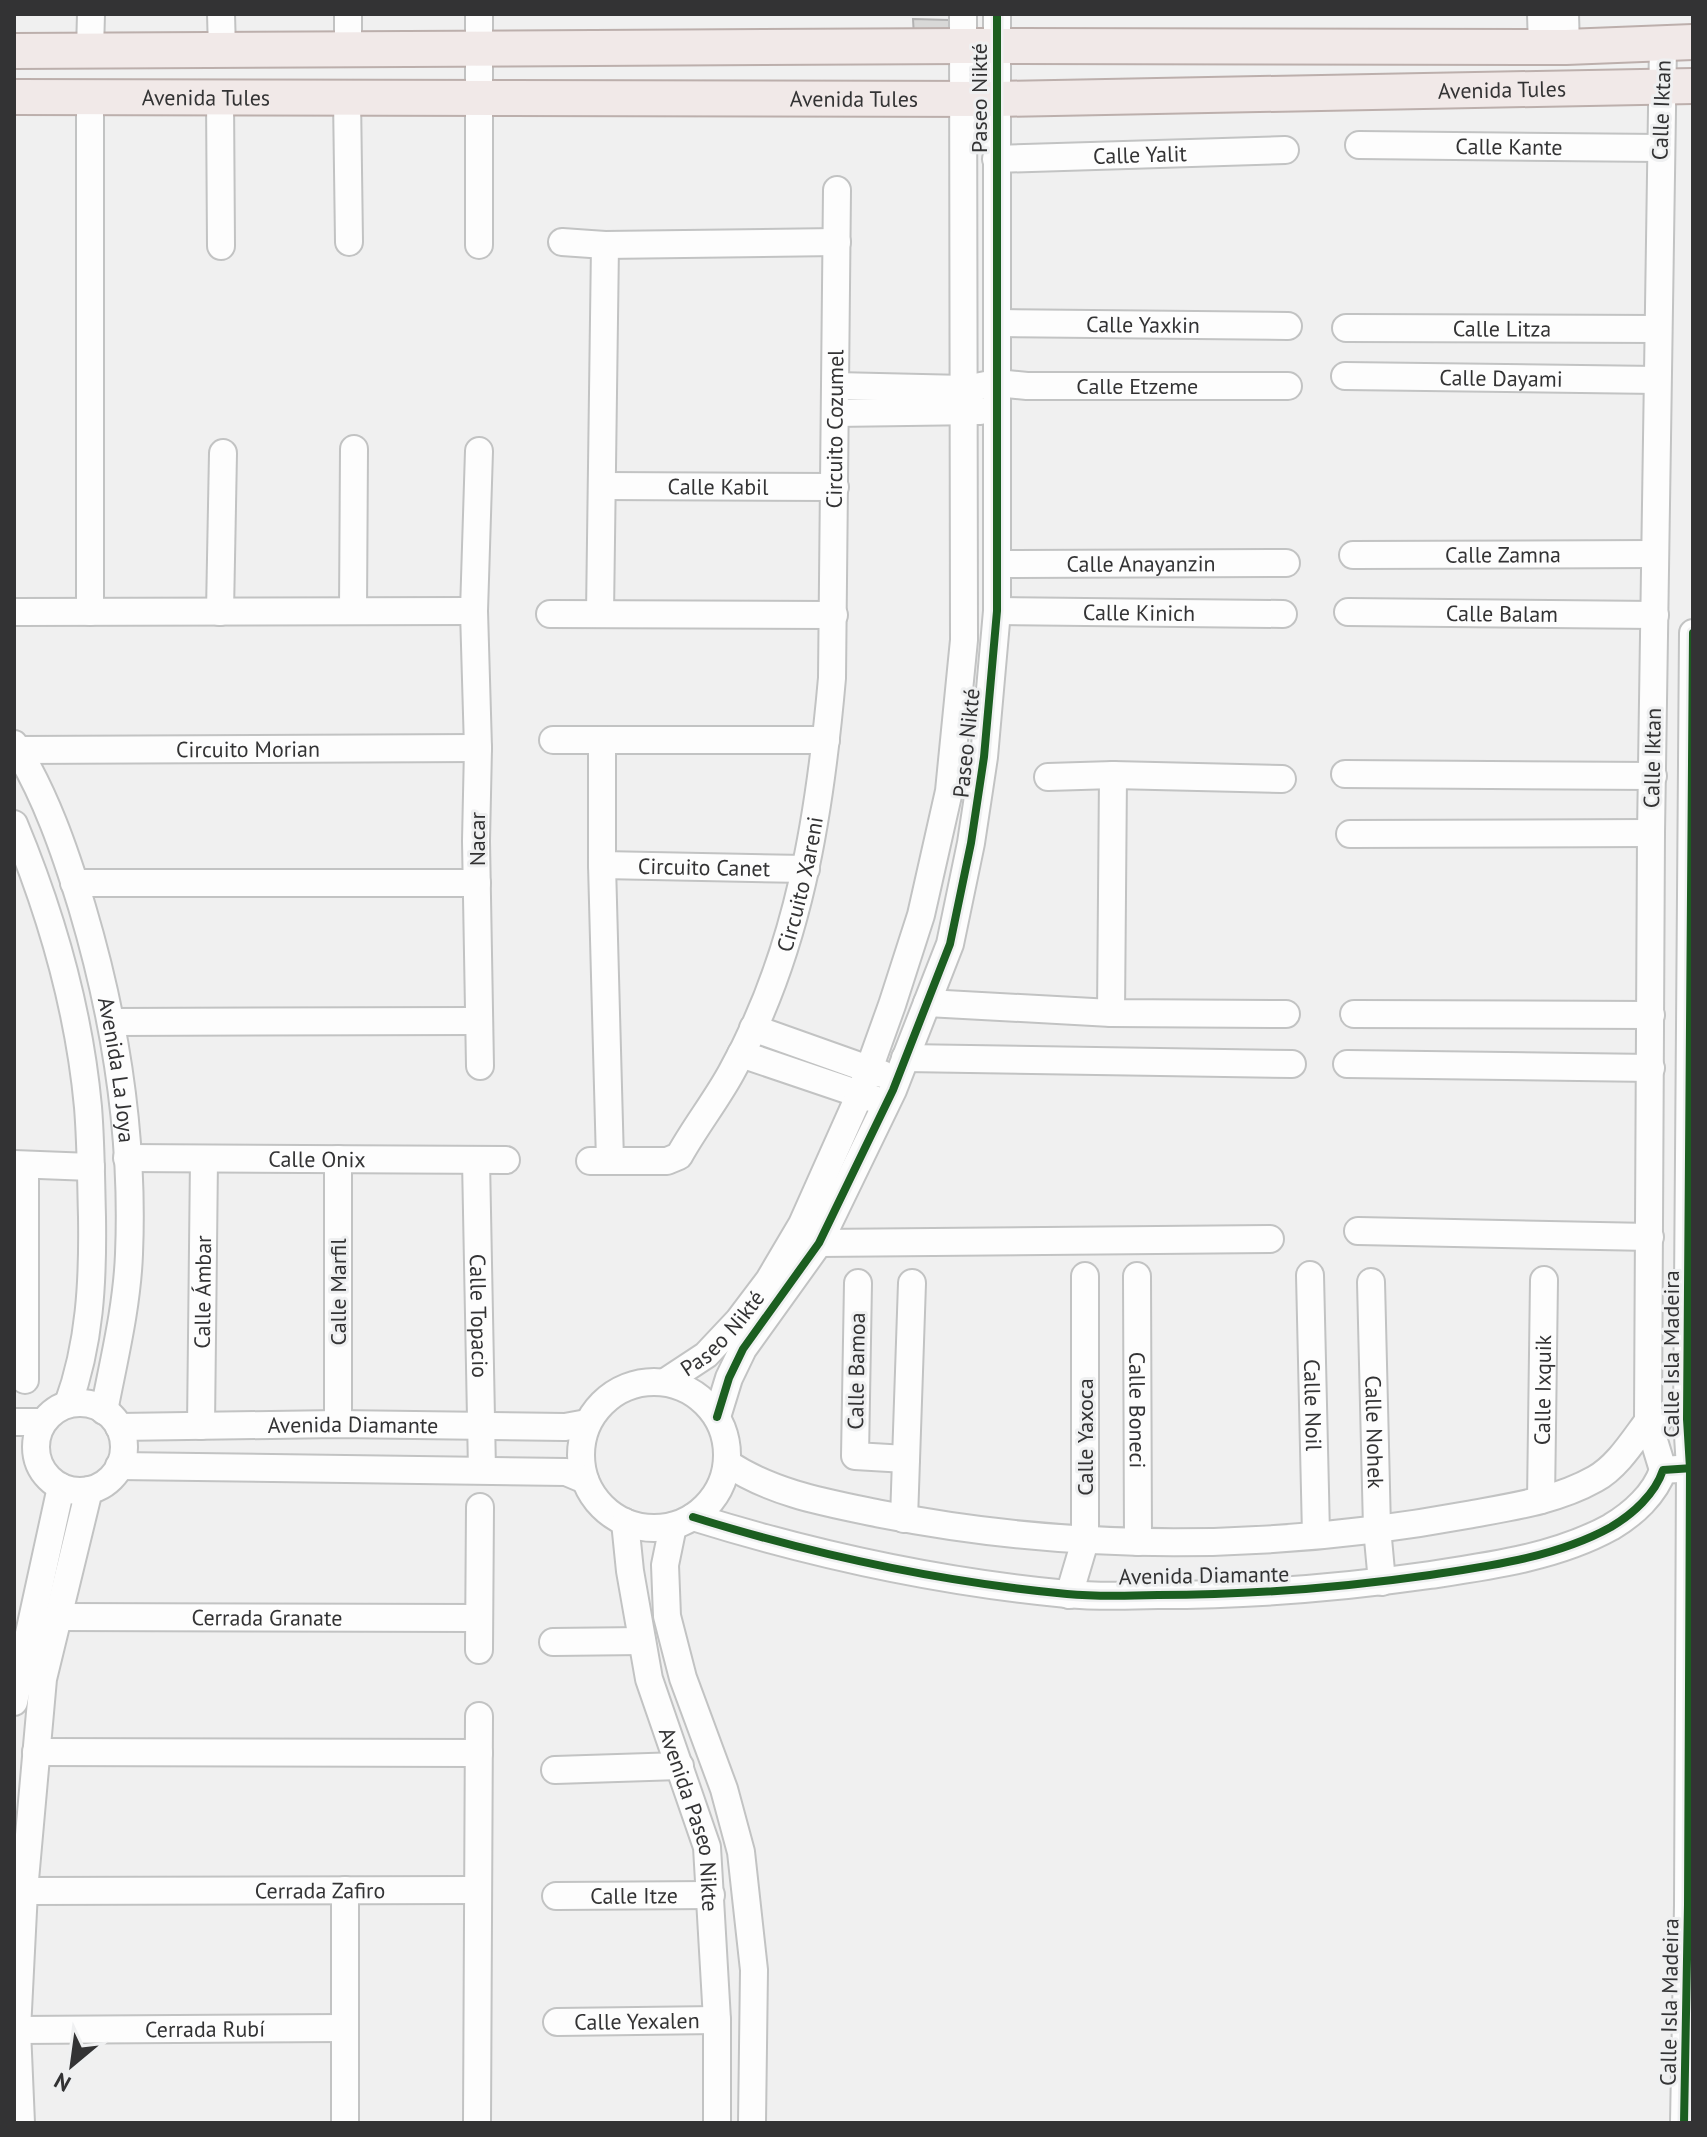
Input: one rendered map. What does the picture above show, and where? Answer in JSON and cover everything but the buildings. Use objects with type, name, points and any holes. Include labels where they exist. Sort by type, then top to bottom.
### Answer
[{"type":"main road","name":"Avenida Tules","points":[[14,51],[478,50],[963,30],[1553,30],[1678,43]]},
{"type":"main road","name":"Avenida Tules","points":[[14,97],[981,99],[1677,87]]},
{"type":"street","points":[[90,50],[91,14]]},
{"type":"street","points":[[221,14],[222,50]]},
{"type":"street","points":[[348,14],[348,50]]},
{"type":"street","points":[[479,14],[479,245]]},
{"type":"street","name":"Paseo Nikté","points":[[717,1417],[729,1378],[743,1349],[819,1243],[896,1080],[950,944],[971,843],[984,757],[997,611],[996,159],[963,30]]},
{"type":"street","name":"Paseo Nikté","points":[[665,1382],[706,1355],[738,1321],[769,1280],[802,1224],[864,1081],[921,915],[949,791],[964,640],[965,400],[981,99],[997,31]]},
{"type":"street","name":"Calle Iktan","points":[[1663,1470],[1648,1421],[1651,833],[1660,148],[1677,87],[1678,43]]},
{"type":"street","points":[[90,97],[90,612]]},
{"type":"street","points":[[220,97],[221,246]]},
{"type":"street","points":[[347,98],[349,242]]},
{"type":"street","name":"Calle Kante","points":[[1359,145],[1660,148]]},
{"type":"street","name":"Calle Yalit","points":[[996,159],[1285,150]]},
{"type":"street","name":"Circuito Cozumel","points":[[826,740],[834,615],[837,190]]},
{"type":"street","points":[[562,242],[605,245],[837,242]]},
{"type":"street","points":[[600,614],[605,245]]},
{"type":"street","name":"Calle Yaxkin","points":[[997,323],[1288,326]]},
{"type":"street","name":"Calle Litza","points":[[1346,328],[1658,329]]},
{"type":"street","name":"Calle Dayami","points":[[1345,376],[1657,380]]},
{"type":"street","name":"Calle Etzeme","points":[[965,400],[996,383],[1027,386],[1288,386]]},
{"type":"street","points":[[836,386],[965,400],[997,411],[1027,386]]},
{"type":"street","points":[[835,413],[965,400]]},
{"type":"street","points":[[353,611],[354,449]]},
{"type":"street","name":"Nacar","points":[[479,451],[474,611],[480,1066]]},
{"type":"street","points":[[220,612],[223,453]]},
{"type":"street","name":"Calle Kabil","points":[[602,486],[835,487]]},
{"type":"street","name":"Calle Zamna","points":[[1353,555],[1655,554]]},
{"type":"street","name":"Calle Anayanzin","points":[[997,564],[1286,563]]},
{"type":"street","points":[[14,612],[474,611]]},
{"type":"street","name":"Calle Kinich","points":[[997,611],[1283,614]]},
{"type":"street","name":"Calle Balam","points":[[1348,612],[1655,615]]},
{"type":"street","points":[[550,614],[834,615]]},
{"type":"street","name":"Calle Isla Madeira","points":[[1684,2123],[1691,1905],[1693,633]]},
{"type":"street","points":[[553,740],[826,740]]},
{"type":"street","name":"Circuito Xareni","points":[[602,741],[600,1161],[667,1161],[679,1156],[731,1073],[788,941],[806,869],[826,740]]},
{"type":"street","name":"Circuito Morian","points":[[16,747],[478,748]]},
{"type":"street","name":"Avenida La Joya","points":[[16,747],[54,826],[74,883],[112,1022],[125,1107],[129,1257],[112,1419]]},
{"type":"street","points":[[1345,774],[1653,776]]},
{"type":"street","points":[[1111,1013],[1113,775]]},
{"type":"street","points":[[1048,777],[1113,775],[1282,779]]},
{"type":"street","name":"Avenida La Joya","points":[[14,824],[39,884],[75,1024],[88,1106],[92,1264],[89,1317],[78,1377],[68,1404]]},
{"type":"street","points":[[1350,834],[1651,833]]},
{"type":"street","name":"Circuito Canet","points":[[602,865],[806,869]]},
{"type":"street","points":[[74,883],[477,883]]},
{"type":"street","points":[[927,1003],[1111,1013],[1286,1014]]},
{"type":"street","points":[[1354,1014],[1651,1015]]},
{"type":"street","points":[[112,1022],[479,1021]]},
{"type":"street","points":[[753,1028],[864,1081]]},
{"type":"street","points":[[741,1054],[864,1081],[1292,1064]]},
{"type":"street","points":[[1347,1064],[1651,1068]]},
{"type":"street","name":"Calle Onix","points":[[127,1158],[506,1160]]},
{"type":"street","name":"Calle Ámbar","points":[[201,1426],[204,1159]]},
{"type":"street","name":"Calle Marfil","points":[[338,1159],[338,1424]]},
{"type":"street","name":"Calle Topacio","points":[[476,1160],[482,1470]]},
{"type":"street","points":[[25,1380],[19,1164],[91,1167]]},
{"type":"street","points":[[1358,1231],[1650,1237]]},
{"type":"street","points":[[819,1243],[1270,1239]]},
{"type":"street","name":"Calle Noil","points":[[1310,1275],[1316,1534]]},
{"type":"street","name":"Calle Yaxoca","points":[[1069,1595],[1085,1541],[1085,1276]]},
{"type":"street","name":"Calle Boneci","points":[[1137,1276],[1138,1542]]},
{"type":"street","name":"Calle Ixquik","points":[[1541,1500],[1544,1280]]},
{"type":"street","name":"Calle Nohek","points":[[1371,1282],[1377,1528],[1382,1582]]},
{"type":"street","name":"Calle Bamoa","points":[[858,1283],[855,1456],[906,1459]]},
{"type":"street","points":[[904,1519],[912,1283]]},
{"type":"street","points":[[641,1382],[665,1382],[685,1388],[703,1400],[717,1417],[725,1436],[727,1463],[721,1484],[710,1503],[683,1521],[648,1528],[625,1522],[601,1505],[585,1480],[580,1461],[581,1441],[587,1423],[600,1404],[619,1390],[641,1382]]},
{"type":"street","points":[[68,1404],[93,1405],[112,1419],[123,1440],[119,1466],[112,1477],[89,1490],[61,1487],[27,1466],[36,1451],[37,1436],[43,1422],[54,1411],[68,1404]]},
{"type":"street","name":"Avenida Diamante","points":[[112,1419],[201,1426],[565,1427],[587,1423]]},
{"type":"street","points":[[1648,1421],[1690,1419]]},
{"type":"street","name":"Avenida Diamante","points":[[727,1463],[748,1477],[787,1492],[904,1519],[999,1534],[1175,1544],[1425,1523],[1541,1500],[1597,1478],[1623,1454],[1648,1421]]},
{"type":"street","points":[[14,1422],[43,1422]]},
{"type":"street","name":"Avenida Diamante","points":[[119,1466],[566,1472],[585,1480]]},
{"type":"street","points":[[1663,1470],[1691,1468]]},
{"type":"street","name":"Avenida Diamante","points":[[683,1521],[880,1566],[1069,1595],[1230,1595],[1321,1590],[1382,1582],[1482,1567],[1552,1551],[1611,1527],[1643,1502],[1663,1470]]},
{"type":"street","points":[[14,1702],[61,1487]]},
{"type":"street","points":[[21,2123],[17,2030],[24,1891],[43,1679],[34,1613],[89,1490]]},
{"type":"street","points":[[479,1650],[480,1507]]},
{"type":"street","name":"Avenida Paseo Nikte","points":[[683,1521],[665,1565],[667,1616],[683,1678],[724,1789],[741,1852],[754,1970],[752,2123]]},
{"type":"street","name":"Avenida Paseo Nikte","points":[[625,1522],[649,1679],[707,1847],[717,2020],[717,2123]]},
{"type":"street","name":"Cerrada Granate","points":[[34,1613],[478,1618]]},
{"type":"street","points":[[553,1642],[642,1641]]},
{"type":"street","points":[[477,2123],[479,1716]]},
{"type":"street","points":[[36,1752],[479,1753]]},
{"type":"street","points":[[555,1770],[680,1766]]},
{"type":"street","points":[[345,1890],[345,2123]]},
{"type":"street","name":"Cerrada Zafiro","points":[[24,1891],[478,1890]]},
{"type":"street","name":"Calle Itze","points":[[556,1896],[711,1895]]},
{"type":"street","name":"Calle Yexalen","points":[[557,2022],[717,2020]]},
{"type":"street","name":"Cerrada Rubí","points":[[17,2030],[345,2028]]},
{"type":"cycle path","points":[[717,1417],[729,1378],[743,1349],[819,1243],[893,1090],[950,944],[971,843],[984,757],[997,611],[997,14]]},
{"type":"cycle path","points":[[1684,2123],[1688,1905],[1690,1468],[1687,1419],[1693,633]]},
{"type":"cycle path","points":[[693,1517],[878,1565],[1019,1589],[1101,1596],[1260,1592],[1430,1575],[1546,1553],[1590,1537],[1619,1522],[1649,1495],[1663,1470],[1693,1468]]}]
